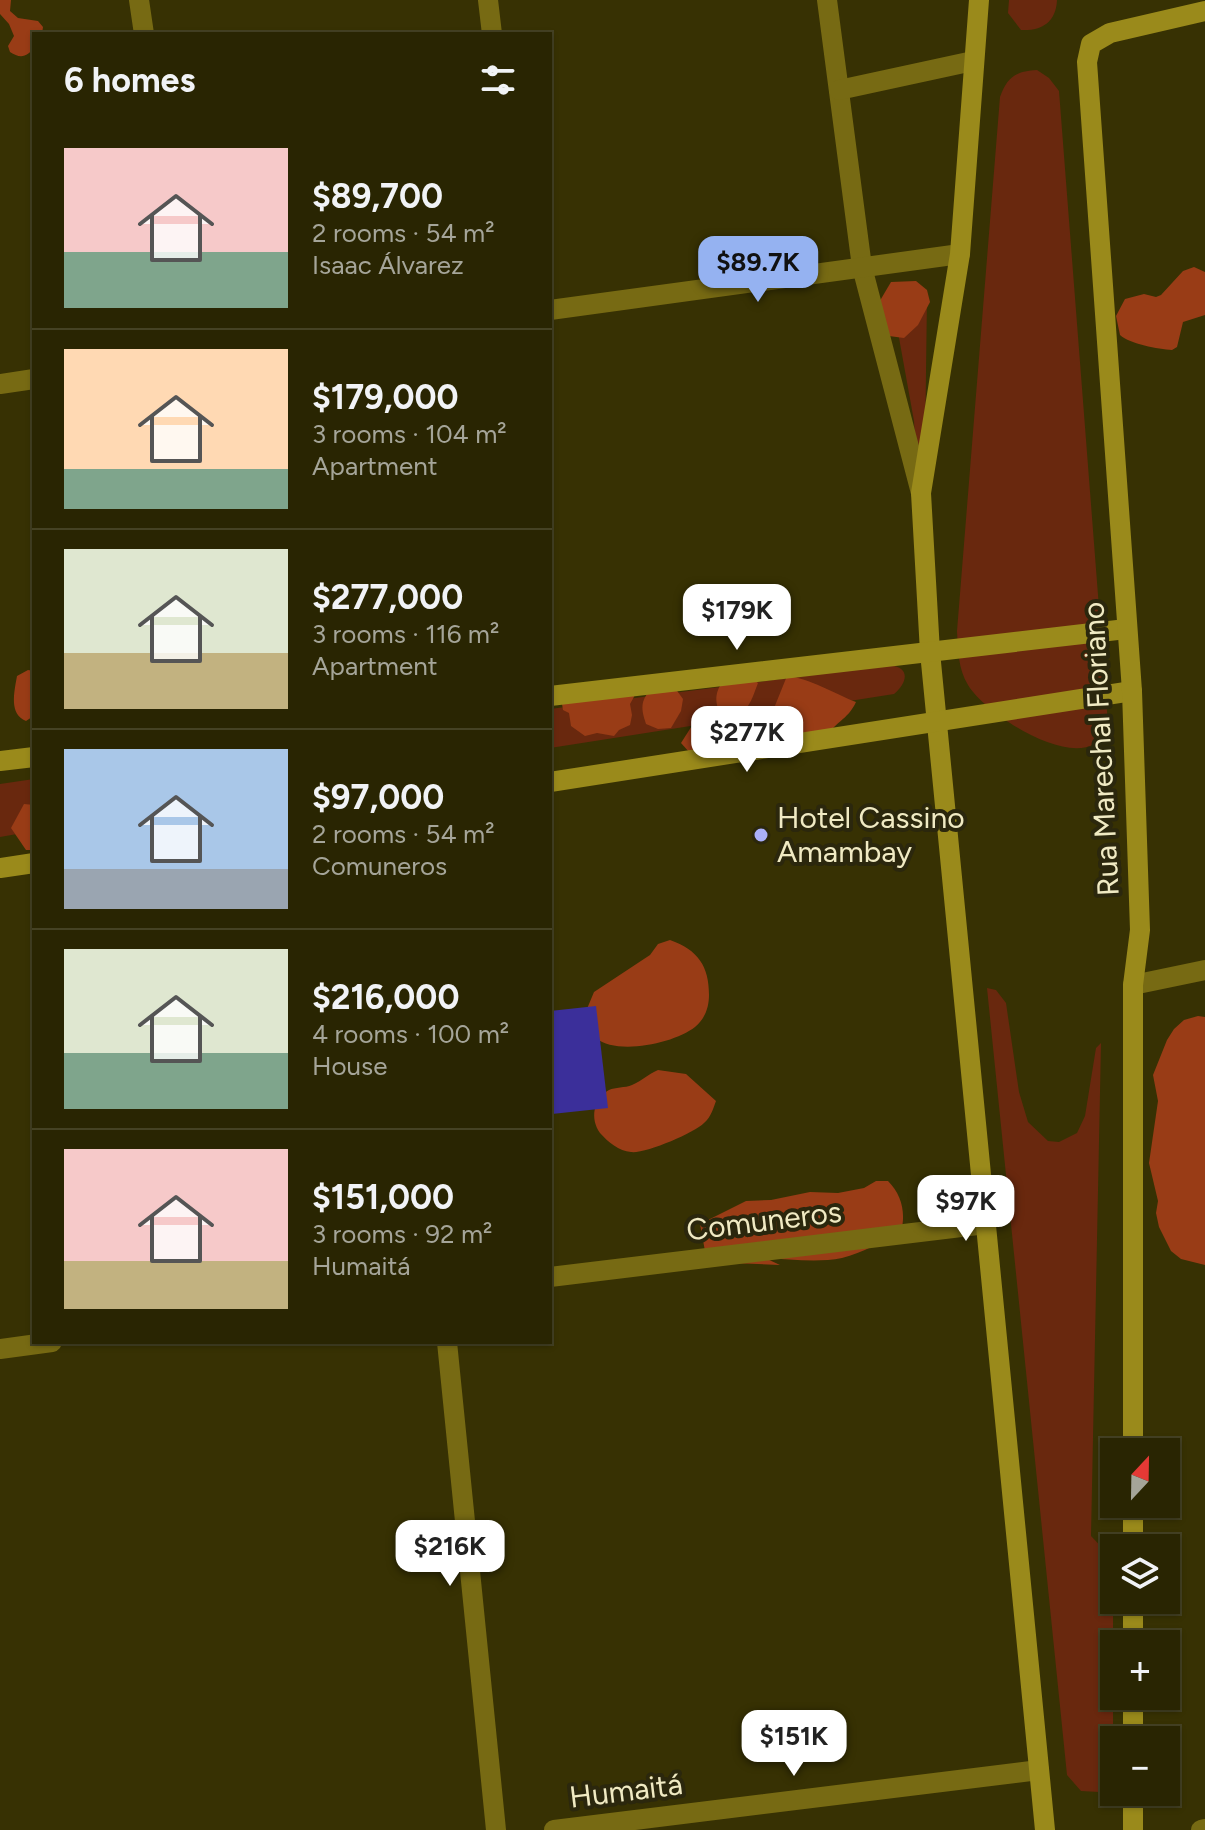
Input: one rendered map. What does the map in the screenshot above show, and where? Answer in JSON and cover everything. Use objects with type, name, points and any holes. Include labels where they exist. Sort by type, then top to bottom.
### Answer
[{"type":"main road","points":[[979,0],[960,254],[921,493],[930,652],[1045,1830]]},
{"type":"main road","name":"Rua Marechal Floriano","points":[[1133,1438],[1133,985],[1140,930],[1132,691],[1087,62],[1091,44],[1110,33],[1205,11]]},
{"type":"main road","points":[[552,696],[1126,629]]},
{"type":"main road","points":[[552,782],[1132,691]]},
{"type":"main road","points":[[0,761],[32,757]]},
{"type":"main road","points":[[0,868],[32,863]]},
{"type":"main road","points":[[1133,1806],[1133,1830]]},
{"type":"street","points":[[139,0],[144,32]]},
{"type":"street","points":[[488,0],[492,32]]},
{"type":"street","points":[[827,0],[862,267],[921,493]]},
{"type":"street","points":[[839,90],[973,61]]},
{"type":"street","points":[[552,310],[960,254]]},
{"type":"street","points":[[0,384],[32,379]]},
{"type":"street","points":[[1133,985],[1205,970]]},
{"type":"street","name":"Comuneros","points":[[552,1277],[986,1224]]},
{"type":"street","points":[[0,1349],[37,1344]]},
{"type":"street","points":[[447,1344],[496,1830]]},
{"type":"street","name":"Humaitá","points":[[554,1830],[1039,1770]]},
{"type":"shaded area","points":[[0,0],[11,0],[10,11],[18,18],[38,21],[43,27],[42,32],[32,32],[32,49],[29,53],[17,56],[10,52],[8,46],[14,36],[0,14]]},
{"type":"shaded area","points":[[1009,0],[1057,0],[1054,15],[1046,24],[1021,30],[1008,13]]},
{"type":"shaded area","points":[[1037,70],[1049,78],[1059,91],[1108,724],[1097,742],[1080,748],[1045,741],[990,709],[965,679],[960,666],[957,631],[1000,97],[1013,76]]},
{"type":"shaded area","points":[[1194,267],[1205,272],[1205,315],[1183,322],[1177,347],[1172,350],[1152,347],[1120,335],[1116,316],[1125,299],[1144,294],[1161,295],[1183,271]]},
{"type":"shaded area","points":[[916,281],[927,290],[930,302],[918,325],[904,338],[889,336],[878,304],[891,282]]},
{"type":"shaded area","points":[[927,297],[924,524],[920,525],[914,421],[892,299]]},
{"type":"shaded area","points":[[890,665],[901,669],[905,676],[894,694],[552,748],[552,709]]},
{"type":"shaded area","points":[[32,671],[32,717],[26,721],[15,708],[17,676]]},
{"type":"shaded area","points":[[748,675],[758,683],[750,703],[737,715],[721,717],[716,698],[723,681]]},
{"type":"shaded area","points":[[787,676],[813,683],[856,702],[825,739],[800,742],[786,739],[768,723]]},
{"type":"shaded area","points":[[675,688],[683,699],[681,711],[671,728],[658,729],[646,724],[642,705],[647,693],[651,689]]},
{"type":"shaded area","points":[[635,695],[630,704],[630,725],[614,736],[597,733],[585,736],[571,726],[569,713],[563,710],[562,704]]},
{"type":"shaded area","points":[[695,721],[708,721],[720,726],[720,752],[690,753],[681,743]]},
{"type":"shaded area","points":[[32,779],[32,831],[0,837],[0,784]]},
{"type":"shaded area","points":[[24,804],[32,805],[32,850],[26,850],[11,828]]},
{"type":"shaded area","points":[[670,940],[695,954],[704,967],[709,999],[701,1020],[686,1033],[646,1045],[618,1046],[596,1038],[584,1016],[594,992],[650,955],[658,944]]},
{"type":"shaded area","points":[[987,988],[996,990],[1006,1003],[1019,1092],[1028,1122],[1048,1141],[1059,1142],[1077,1133],[1085,1116],[1096,1048],[1101,1043],[1091,1536],[1100,1545],[1100,1614],[1113,1614],[1113,1630],[1100,1630],[1100,1710],[1113,1710],[1113,1726],[1100,1726],[1100,1792],[1081,1791],[1067,1775]]},
{"type":"shaded area","points":[[596,1006],[608,1108],[552,1114],[552,1011]]},
{"type":"shaded area","points":[[1205,1017],[1205,1265],[1181,1259],[1171,1251],[1159,1227],[1156,1213],[1158,1201],[1149,1163],[1158,1101],[1153,1075],[1174,1029],[1184,1020]]},
{"type":"shaded area","points":[[658,1070],[686,1074],[716,1101],[712,1113],[699,1127],[658,1146],[638,1152],[618,1148],[597,1128],[594,1116],[596,1104],[609,1090],[632,1085]]},
{"type":"shaded area","points":[[876,1181],[888,1181],[893,1186],[900,1198],[903,1218],[901,1232],[872,1246],[850,1256],[833,1259],[765,1258],[780,1265],[707,1262],[700,1224],[746,1201],[771,1200],[810,1192],[838,1193],[864,1188]]},
{"type":"place","name":"Hotel Cassino Amambay","points":[[761,835]]}]
